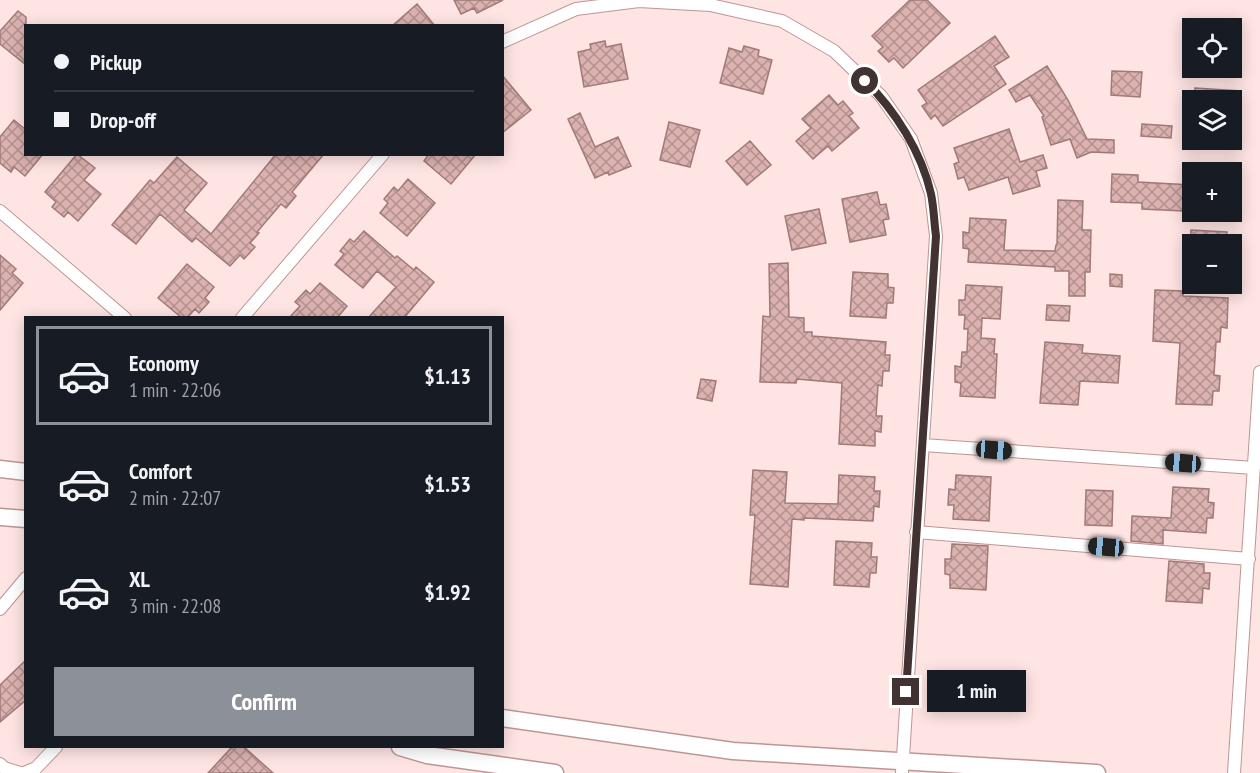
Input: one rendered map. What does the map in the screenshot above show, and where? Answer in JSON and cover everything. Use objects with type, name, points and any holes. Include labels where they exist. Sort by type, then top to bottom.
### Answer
[{"type":"street","points":[[504,41],[576,9],[639,1],[710,5],[782,21],[834,51],[881,96],[911,139],[931,193],[936,236],[902,767]]},
{"type":"street","points":[[244,316],[381,156]]},
{"type":"street","points":[[0,211],[123,316]]},
{"type":"street","points":[[1234,773],[1260,372]]},
{"type":"street","points":[[923,445],[1254,468]]},
{"type":"street","points":[[0,470],[24,472]]},
{"type":"street","points":[[0,517],[24,519]]},
{"type":"street","points":[[916,532],[1249,559]]},
{"type":"street","points":[[0,609],[24,580]]},
{"type":"street","points":[[504,718],[733,751],[902,767],[1097,773]]},
{"type":"street","points":[[0,764],[4,768],[22,773],[36,768],[55,748]]},
{"type":"street","points":[[403,748],[427,755],[555,773]]},
{"type":"building","points":[[454,0],[503,0],[477,13],[474,8],[461,14]]},
{"type":"building","points":[[910,0],[927,0],[950,23],[903,68],[894,58],[889,62],[878,51],[883,47],[872,36]]},
{"type":"building","points":[[417,4],[433,24],[394,24]]},
{"type":"building","points":[[18,11],[26,17],[24,63],[0,44],[0,31]]},
{"type":"building","points":[[995,36],[1009,57],[994,66],[1006,84],[943,126],[935,115],[931,119],[922,106],[927,103],[918,90]]},
{"type":"building","points":[[605,41],[606,47],[621,44],[628,79],[584,87],[578,52],[591,49],[590,44]]},
{"type":"building","points":[[744,46],[759,50],[758,56],[772,60],[763,94],[720,83],[729,48],[742,52]]},
{"type":"building","points":[[1047,66],[1068,100],[1087,139],[1114,140],[1114,153],[1091,152],[1077,158],[1070,139],[1051,145],[1042,117],[1044,116],[1030,95],[1016,102],[1009,90]]},
{"type":"building","points":[[1112,71],[1142,72],[1140,97],[1111,95]]},
{"type":"building","points":[[504,77],[531,110],[504,131]]},
{"type":"building","points":[[1195,88],[1226,90],[1195,90]]},
{"type":"building","points":[[829,95],[838,105],[843,101],[853,113],[849,116],[859,128],[832,151],[828,146],[813,159],[796,141],[811,128],[802,119]]},
{"type":"building","points":[[580,113],[595,147],[618,137],[631,166],[595,178],[568,119]]},
{"type":"building","points":[[14,120],[24,128],[24,156],[41,156],[25,176],[14,167],[11,172],[0,163],[0,137]]},
{"type":"building","points":[[669,122],[700,130],[690,167],[660,160]]},
{"type":"building","points":[[1142,124],[1172,126],[1171,138],[1141,136]]},
{"type":"building","points":[[1009,129],[1020,162],[1043,155],[1047,168],[1036,171],[1040,186],[1013,194],[1008,177],[969,190],[964,177],[958,179],[954,164],[959,162],[954,148]]},
{"type":"building","points":[[750,141],[771,165],[747,185],[726,161]]},
{"type":"building","points":[[75,156],[80,156],[95,168],[84,180],[101,194],[78,221],[68,212],[64,217],[52,207],[56,202],[45,192]]},
{"type":"building","points":[[274,156],[322,156],[292,192],[296,196],[286,208],[281,204],[257,232],[259,233],[250,243],[255,247],[244,259],[240,255],[230,266],[196,238],[192,242],[160,214],[136,244],[112,225],[150,180],[154,183],[177,157],[207,183],[184,210],[211,234]]},
{"type":"building","points":[[428,156],[474,156],[451,184],[424,161]]},
{"type":"building","points":[[1112,174],[1138,175],[1138,182],[1182,184],[1182,211],[1142,209],[1142,203],[1111,202]]},
{"type":"building","points":[[408,179],[435,203],[407,236],[380,213],[388,203],[384,199],[394,187],[398,191]]},
{"type":"building","points":[[877,192],[880,205],[886,204],[889,219],[883,220],[886,235],[850,242],[842,199]]},
{"type":"building","points":[[1058,200],[1083,201],[1082,230],[1091,230],[1090,272],[1085,272],[1085,296],[1069,296],[1069,271],[1055,271],[1055,267],[968,262],[969,249],[963,248],[963,232],[969,233],[970,218],[1006,220],[1004,250],[1055,251]]},
{"type":"building","points":[[819,209],[826,243],[792,250],[785,216]]},
{"type":"building","points":[[1191,230],[1227,232],[1227,234],[1191,234]]},
{"type":"building","points":[[364,231],[395,258],[397,256],[414,270],[416,267],[434,282],[406,316],[370,316],[396,287],[377,271],[363,288],[335,265],[344,254],[340,251],[350,239],[354,242]]},
{"type":"building","points":[[0,255],[16,269],[12,273],[23,283],[0,310]]},
{"type":"building","points":[[788,263],[789,317],[804,318],[804,332],[812,332],[812,336],[886,342],[885,355],[890,355],[889,371],[883,371],[882,386],[878,385],[876,416],[882,416],[881,432],[875,431],[875,446],[839,444],[842,383],[797,379],[796,383],[760,382],[763,316],[770,317],[769,264]]},
{"type":"building","points":[[187,264],[214,287],[205,298],[209,302],[199,313],[195,309],[189,316],[180,316],[158,298]]},
{"type":"building","points":[[853,272],[888,274],[888,287],[894,288],[893,303],[887,303],[886,318],[850,316]]},
{"type":"building","points":[[1110,274],[1122,275],[1122,287],[1110,286]]},
{"type":"building","points":[[320,283],[347,306],[339,316],[291,316],[300,306],[295,302],[306,290],[310,294]]},
{"type":"building","points":[[966,285],[1002,287],[1000,319],[982,318],[981,338],[995,339],[994,354],[997,354],[995,398],[960,396],[961,383],[955,382],[955,366],[961,367],[962,352],[967,352],[968,329],[964,329],[965,315],[959,315],[959,300],[965,300]]},
{"type":"building","points":[[1155,290],[1182,291],[1183,296],[1228,298],[1227,328],[1221,327],[1220,342],[1216,342],[1214,375],[1220,376],[1219,391],[1213,391],[1212,405],[1176,404],[1180,343],[1153,341]]},
{"type":"building","points":[[1047,305],[1070,306],[1069,321],[1046,320]]},
{"type":"building","points":[[1045,342],[1083,345],[1082,353],[1120,356],[1118,383],[1080,381],[1078,405],[1040,403]]},
{"type":"building","points":[[701,379],[716,381],[712,401],[697,398]]},
{"type":"building","points":[[753,470],[787,472],[785,503],[838,504],[839,475],[875,477],[874,491],[880,491],[879,507],[874,506],[873,521],[792,519],[788,587],[750,584],[755,515],[750,515]]},
{"type":"building","points":[[956,475],[991,477],[989,521],[953,519],[954,505],[948,505],[949,489],[955,490]]},
{"type":"building","points":[[1173,487],[1209,489],[1208,502],[1214,503],[1213,518],[1207,518],[1206,533],[1163,530],[1163,544],[1131,541],[1132,516],[1171,518]]},
{"type":"building","points":[[1086,490],[1113,491],[1112,526],[1085,525]]},
{"type":"building","points":[[836,541],[872,543],[871,557],[877,557],[876,573],[870,573],[869,587],[834,585]]},
{"type":"building","points":[[952,544],[988,546],[986,590],[950,588],[950,575],[945,574],[945,559],[951,559]]},
{"type":"building","points":[[1169,561],[1204,564],[1204,573],[1210,573],[1209,589],[1203,588],[1202,603],[1166,601]]},
{"type":"building","points":[[24,662],[24,702],[0,722],[0,685]]},
{"type":"building","points":[[231,748],[245,748],[273,773],[208,773]]},
{"type":"route","points":[[865,81],[881,96],[911,139],[931,193],[936,236],[906,692]]}]
